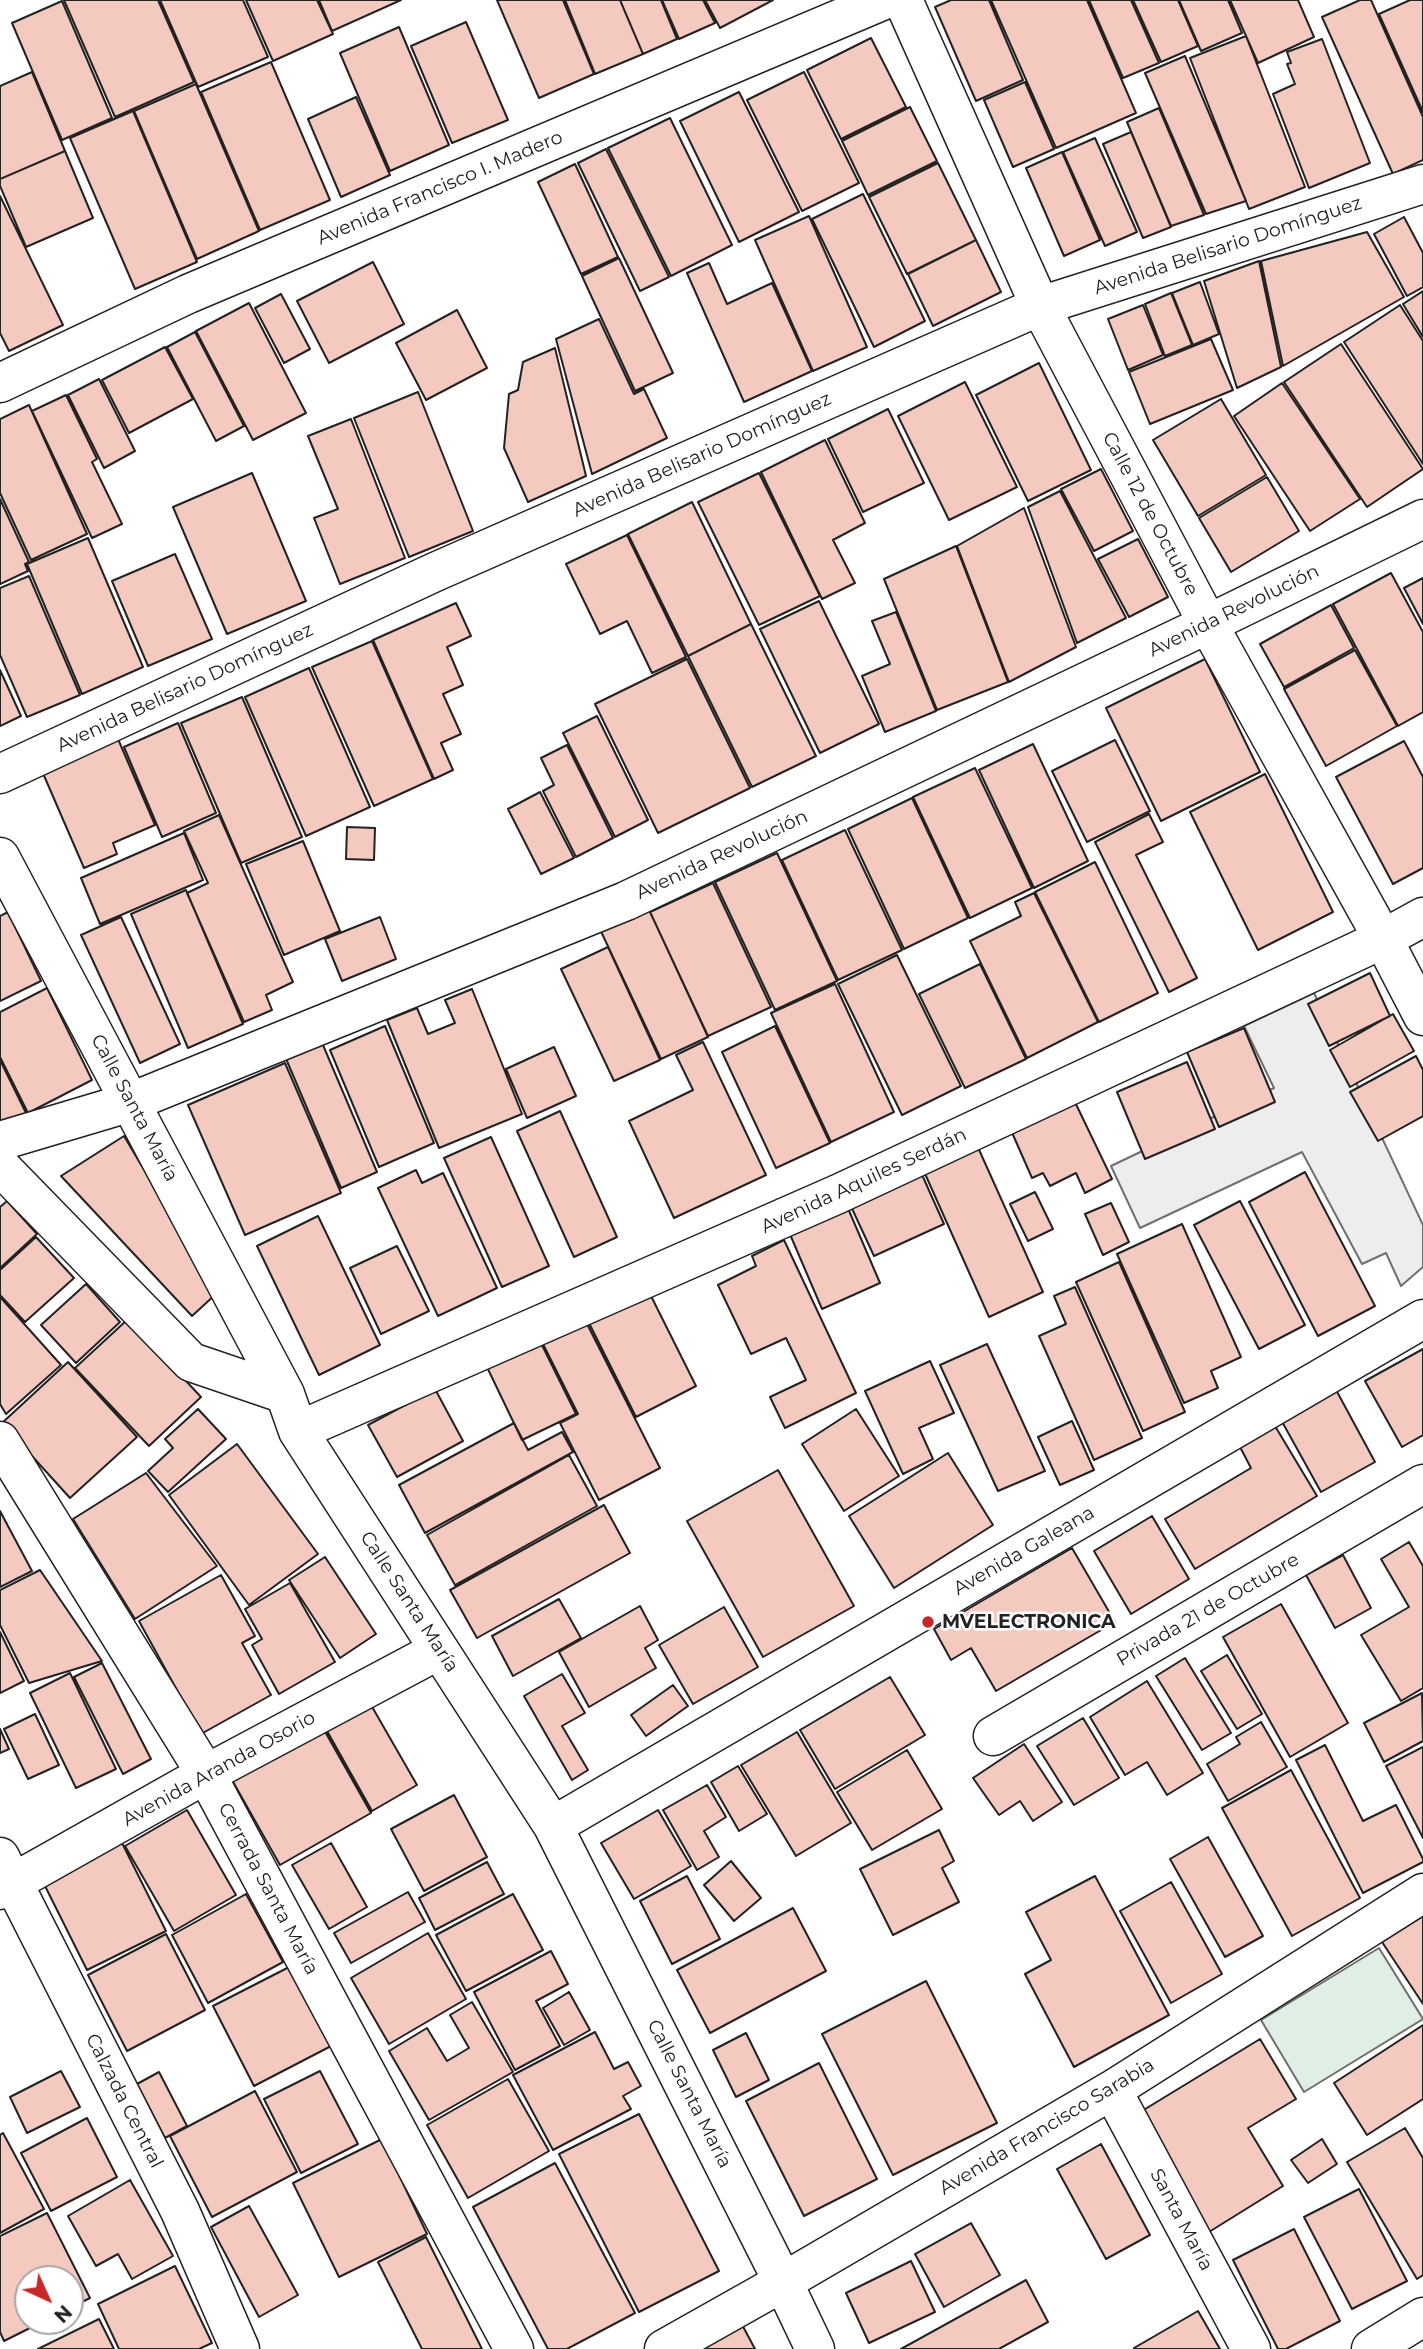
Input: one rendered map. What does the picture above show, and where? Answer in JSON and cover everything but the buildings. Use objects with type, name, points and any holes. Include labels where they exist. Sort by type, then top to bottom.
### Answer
[{"type":"street","name":"Avenida Francisco I. Madero","points":[[0,383],[188,294],[884,0]]},
{"type":"street","name":"Calle 12 de Octubre","points":[[902,0],[1040,306],[1208,624],[1423,1016]]},
{"type":"street","name":"Avenida Belisario Domínguez","points":[[0,774],[435,572],[1040,306],[1423,184]]},
{"type":"street","name":"Avenida Revolución","points":[[0,1141],[131,1102],[626,901],[1423,519]]},
{"type":"street","name":"Calle Santa María","points":[[0,857],[285,1394],[298,1431],[553,1826],[815,2349]]},
{"type":"street","name":"Avenida Aquiles Serdán","points":[[298,1431],[838,1194],[1383,939],[1423,917]]},
{"type":"street","points":[[0,1166],[191,1362],[285,1394]]},
{"type":"street","name":"Avenida Galeana","points":[[553,1826],[1423,1319]]},
{"type":"street","name":"Cerrada Santa María","points":[[0,1441],[206,1774],[514,2349]]},
{"type":"street","name":"Privada 21 de Octubre","points":[[993,1736],[1423,1484]]},
{"type":"street","name":"Avenida Aranda Osorio","points":[[4,1877],[206,1774],[439,1650]]},
{"type":"street","name":"Calzada Central","points":[[4,1877],[180,2211],[240,2349]]},
{"type":"street","name":"Avenida Francisco Sarabia","points":[[664,2349],[1112,2090],[1423,1894]]},
{"type":"street","name":"Santa María","points":[[1112,2090],[1251,2349]]},
{"type":"street","points":[[1371,2349],[1423,2317]]},
{"type":"green space","points":[[1379,1948],[1423,2019],[1304,2092],[1261,2020]]},
{"type":"shaded area","points":[[1314,993],[1423,1225],[1423,1267],[1401,1286],[1386,1253],[1362,1264],[1302,1152],[1140,1228],[1111,1166],[1274,1088],[1244,1026]]},
{"type":"place","name":"MVELECTRONICA","points":[[928,1622]]}]
